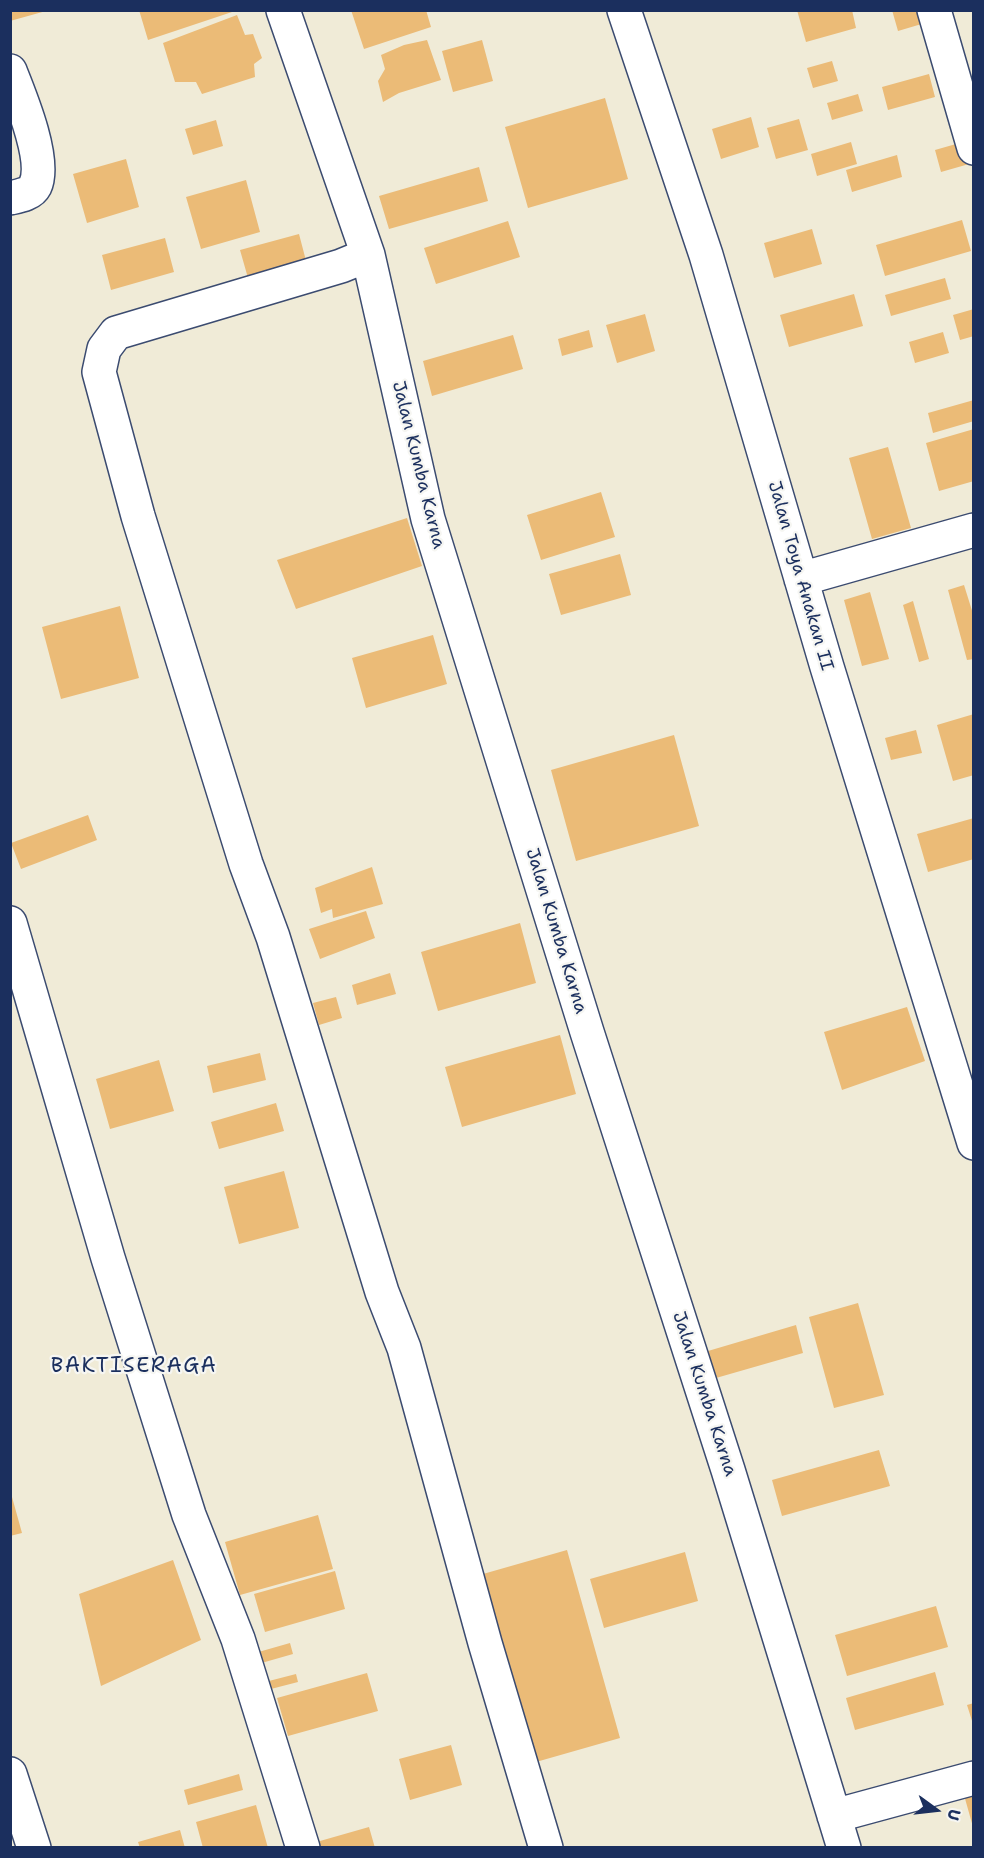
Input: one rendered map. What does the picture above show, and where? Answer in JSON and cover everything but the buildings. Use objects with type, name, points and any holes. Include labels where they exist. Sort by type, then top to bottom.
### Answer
[{"type":"street","name":"Jalan Kumba Karna","points":[[284,10],[368,255],[428,519],[587,1032],[728,1470],[844,1848]]},
{"type":"street","name":"Jalan Toya Anakan II","points":[[624,10],[706,255],[801,579],[974,1143]]},
{"type":"street","points":[[934,10],[974,148]]},
{"type":"street","points":[[10,71],[36,152],[37,173],[35,186],[27,193],[10,198]]},
{"type":"street","points":[[368,255],[341,266],[116,333],[104,349],[99,372],[138,516],[246,864],[273,937],[382,1292],[404,1348],[485,1643],[546,1848]]},
{"type":"street","points":[[801,579],[974,530]]},
{"type":"street","points":[[10,923],[111,1270],[189,1515],[238,1639],[303,1848]]},
{"type":"street","points":[[10,1774],[34,1848]]},
{"type":"street","points":[[834,1816],[974,1778]]},
{"type":"district","name":"BAKTISERAGA","points":[[134,1367]]}]
